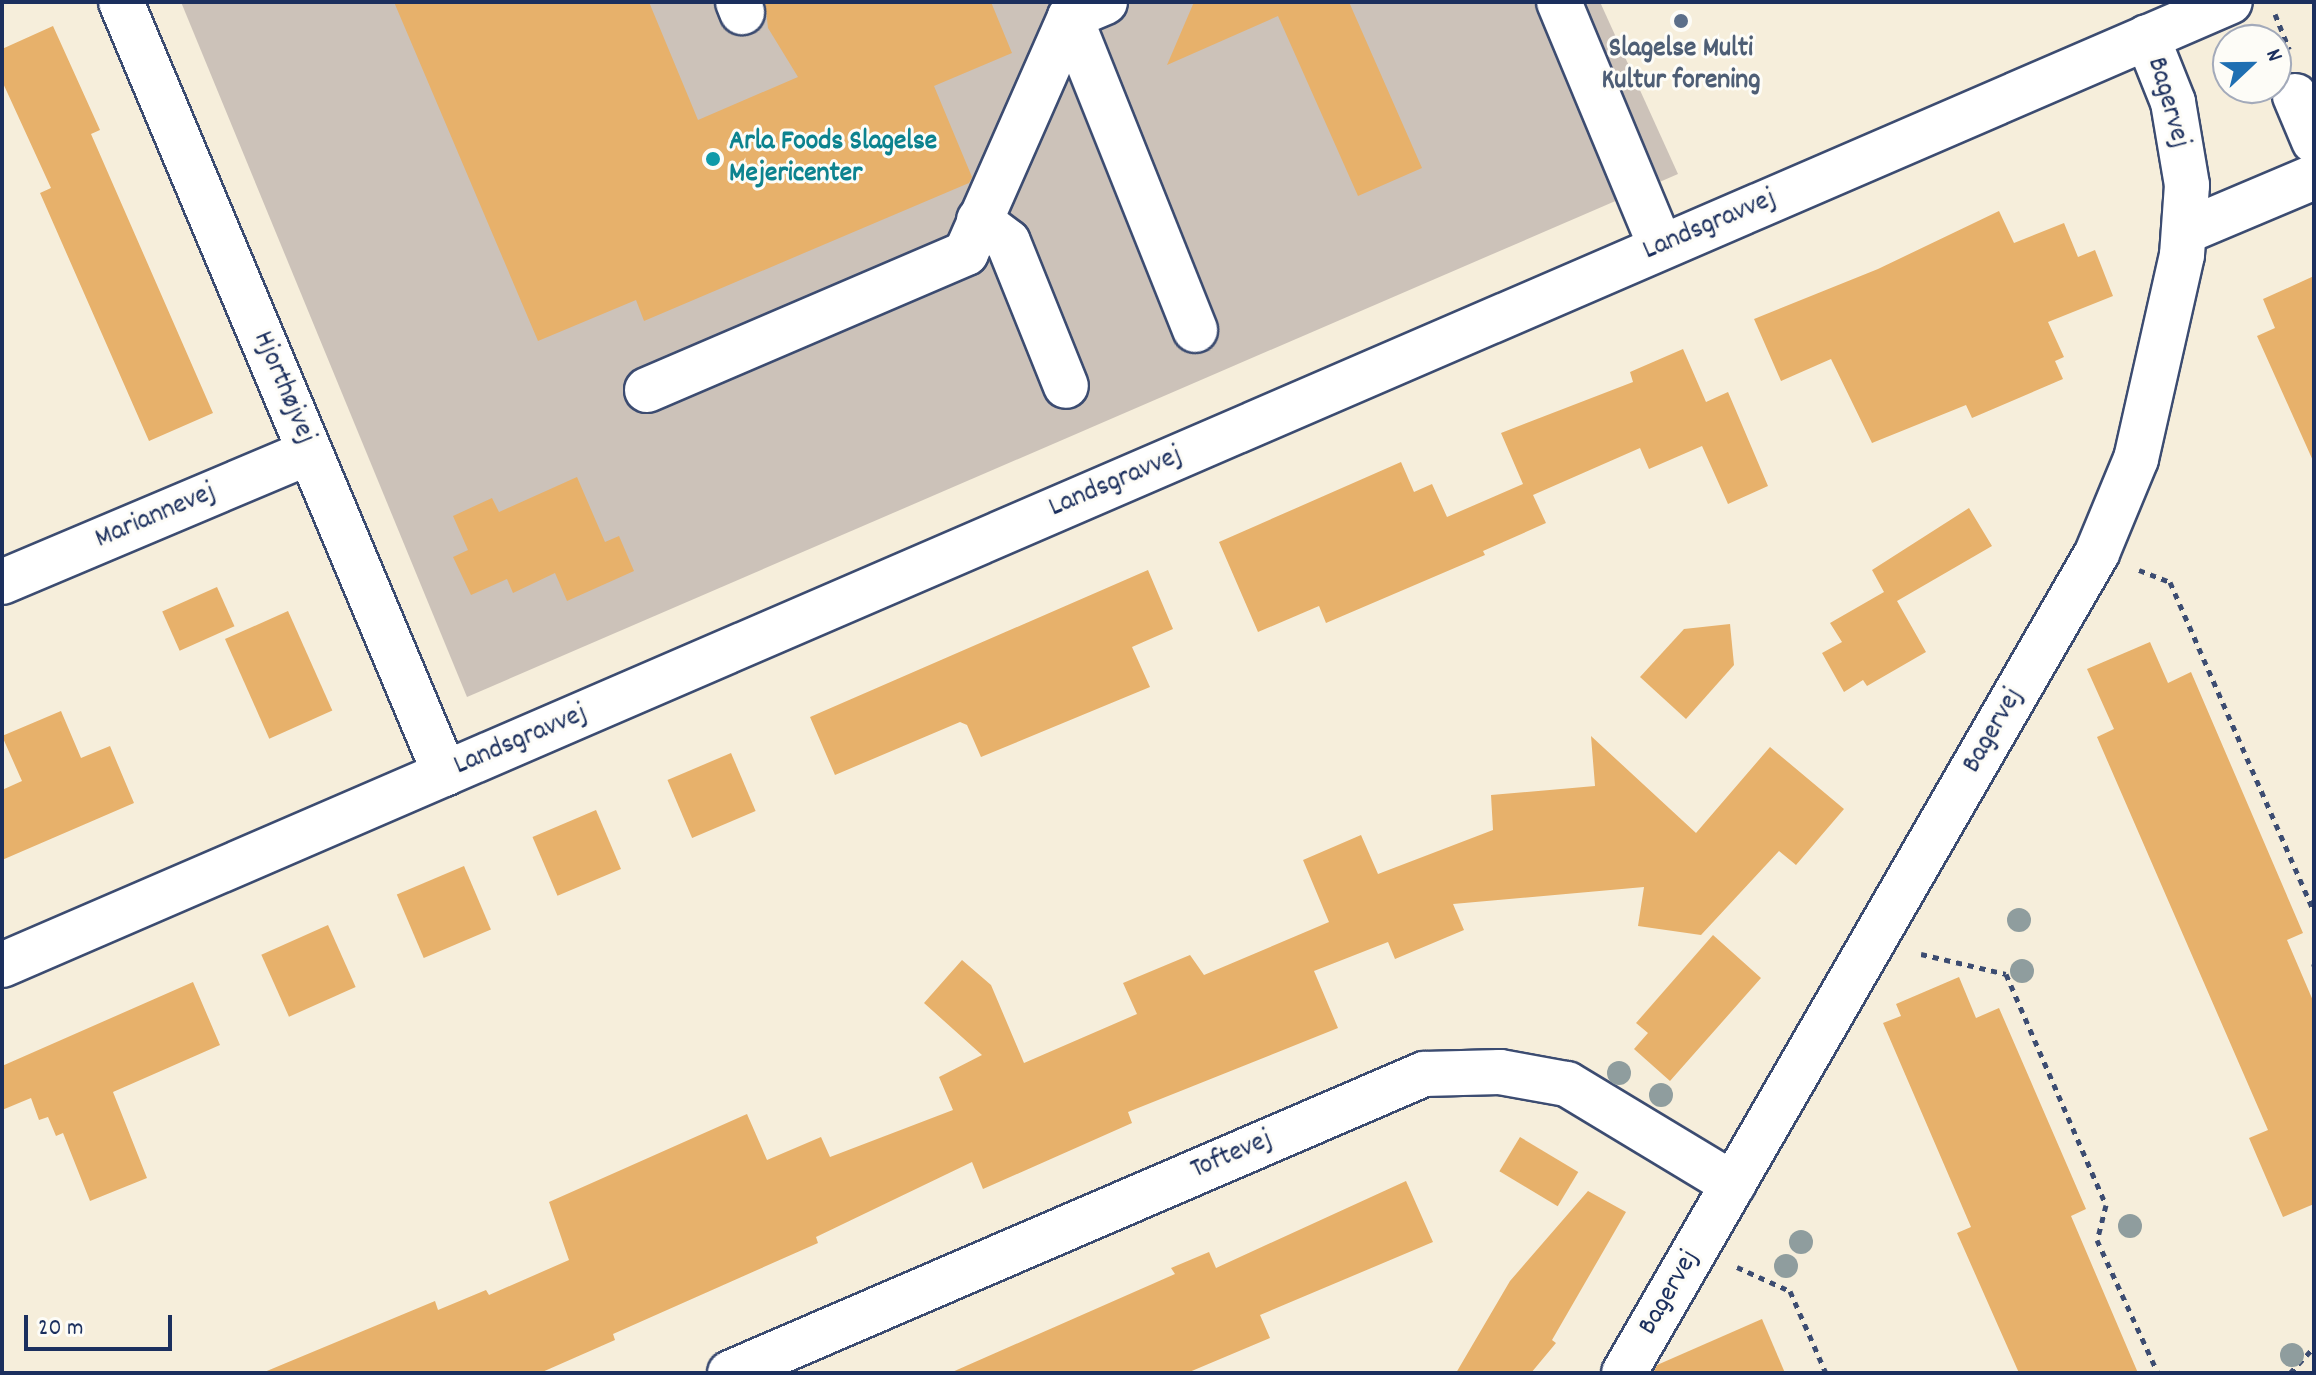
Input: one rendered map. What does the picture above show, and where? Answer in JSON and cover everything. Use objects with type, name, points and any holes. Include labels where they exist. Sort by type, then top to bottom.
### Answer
[{"type":"street","name":"Hjorthøjvej","points":[[121,2],[445,774]]},
{"type":"street","points":[[1559,2],[1661,247]]},
{"type":"street","name":"Landsgravvej","points":[[2,965],[2230,2]]},
{"type":"street","points":[[647,390],[966,253],[979,220],[1087,10]]},
{"type":"street","points":[[1087,10],[1195,330]]},
{"type":"street","name":"Bagervej","points":[[1624,1373],[2097,553],[2136,459],[2184,232],[2182,144],[2173,102],[2147,37]]},
{"type":"street","points":[[2295,96],[2314,141]]},
{"type":"street","points":[[2184,232],[2314,177]]},
{"type":"street","points":[[979,220],[1008,242],[1066,386]]},
{"type":"street","name":"Mariannevej","points":[[2,582],[310,452]]},
{"type":"street","name":"Toftevej","points":[[730,1373],[1424,1074],[1500,1072],[1567,1084],[1733,1184]]},
{"type":"path","points":[[2097,553],[2170,582],[2314,911]]},
{"type":"path","points":[[1873,943],[2006,974],[2106,1205],[2097,1240],[2158,1373]]},
{"type":"path","points":[[1696,1249],[1790,1291],[1826,1373]]},
{"type":"path","points":[[2290,1373],[2314,1347]]},
{"type":"shaded area","points":[[181,2],[1600,2],[1678,174],[467,697]]},
{"type":"building","name":"Arla Foods Slagelse Mejericenter","points":[[394,2],[649,2],[698,120],[798,77],[768,28],[765,2],[991,2],[1012,53],[934,86],[972,177],[969,183],[644,321],[636,300],[538,341]]},
{"type":"building","points":[[1194,2],[1349,2],[1422,168],[1358,196],[1278,16],[1167,65]]},
{"type":"building","points":[[53,26],[100,130],[91,134],[213,413],[149,441],[40,193],[51,188],[2,81],[2,49]]},
{"type":"building","points":[[1999,211],[2014,243],[2064,223],[2078,257],[2095,250],[2113,296],[2048,322],[2064,357],[2055,361],[2063,379],[1972,418],[1966,405],[1872,443],[1831,359],[1781,381],[1754,319],[1878,269]]},
{"type":"building","points":[[2314,276],[2314,463],[2257,336],[2275,328],[2263,299]]},
{"type":"building","points":[[1683,349],[1706,402],[1728,392],[1768,486],[1728,504],[1702,446],[1649,469],[1640,448],[1533,495],[1546,523],[1483,551],[1485,555],[1326,623],[1319,606],[1258,632],[1219,542],[1401,462],[1414,492],[1432,484],[1447,517],[1523,484],[1501,433],[1633,382],[1630,372]]},
{"type":"building","points":[[577,477],[605,542],[619,536],[634,571],[567,601],[555,573],[513,593],[507,579],[471,595],[453,557],[468,550],[453,516],[492,498],[499,512]]},
{"type":"building","points":[[1969,508],[1992,546],[1897,601],[1926,652],[1867,686],[1863,680],[1844,692],[1822,653],[1842,642],[1830,623],[1884,592],[1872,570]]},
{"type":"building","points":[[1148,570],[1173,629],[1132,647],[1150,687],[981,757],[967,725],[960,722],[835,775],[810,717]]},
{"type":"building","points":[[217,587],[234,626],[180,651],[162,611]]},
{"type":"building","points":[[288,611],[332,711],[269,739],[225,639]]},
{"type":"building","points":[[1730,624],[1734,665],[1686,719],[1640,677],[1684,629]]},
{"type":"building","points":[[2150,642],[2168,683],[2191,672],[2303,933],[2287,940],[2314,1003],[2314,1204],[2283,1217],[2249,1138],[2268,1130],[2097,737],[2114,729],[2087,669]]},
{"type":"building","points":[[61,711],[81,758],[110,746],[134,803],[2,860],[2,790],[22,781],[2,736]]},
{"type":"building","points":[[1591,736],[1696,833],[1770,747],[1844,809],[1796,865],[1779,851],[1701,935],[1638,926],[1644,887],[1453,904],[1464,930],[1395,959],[1388,942],[1314,971],[1338,1028],[1128,1112],[1132,1123],[983,1189],[972,1162],[816,1237],[818,1243],[613,1334],[615,1340],[540,1373],[262,1373],[435,1301],[438,1310],[486,1290],[489,1295],[569,1260],[549,1202],[747,1114],[767,1160],[821,1137],[830,1157],[953,1110],[939,1077],[982,1055],[924,1003],[962,960],[991,985],[1024,1063],[1137,1014],[1123,983],[1190,955],[1204,975],[1329,922],[1303,860],[1361,835],[1378,874],[1493,830],[1491,795],[1595,786]]},
{"type":"building","points":[[731,753],[756,811],[692,838],[667,780]]},
{"type":"building","points":[[596,810],[621,869],[557,896],[532,837]]},
{"type":"building","points":[[464,866],[491,930],[424,958],[397,895]]},
{"type":"building","points":[[328,925],[356,987],[289,1017],[261,955]]},
{"type":"building","points":[[1713,935],[1761,978],[1670,1081],[1634,1049],[1648,1033],[1636,1023]]},
{"type":"building","points":[[1959,977],[1976,1018],[1999,1008],[2086,1209],[2071,1216],[2138,1373],[2019,1373],[1957,1233],[1971,1227],[1883,1023],[1901,1016],[1896,1004]]},
{"type":"building","points":[[193,982],[220,1045],[113,1092],[147,1178],[90,1201],[63,1133],[56,1136],[48,1117],[39,1120],[31,1098],[2,1110],[2,1066]]},
{"type":"building","points":[[1520,1137],[1578,1172],[1558,1206],[1499,1171]]},
{"type":"building","points":[[1406,1181],[1433,1242],[1260,1315],[1270,1338],[1187,1373],[950,1373],[1175,1274],[1171,1268],[1209,1252],[1216,1268]]},
{"type":"building","points":[[1588,1191],[1626,1212],[1552,1340],[1556,1343],[1531,1373],[1456,1373],[1510,1281]]},
{"type":"building","points":[[1762,1319],[1785,1373],[1653,1373],[1657,1365]]},
{"type":"place","name":"Slagelse Multi Kultur forening","points":[[1681,21]]},
{"type":"place","name":"Arla Foods Slagelse Mejericenter","points":[[713,159]]}]
